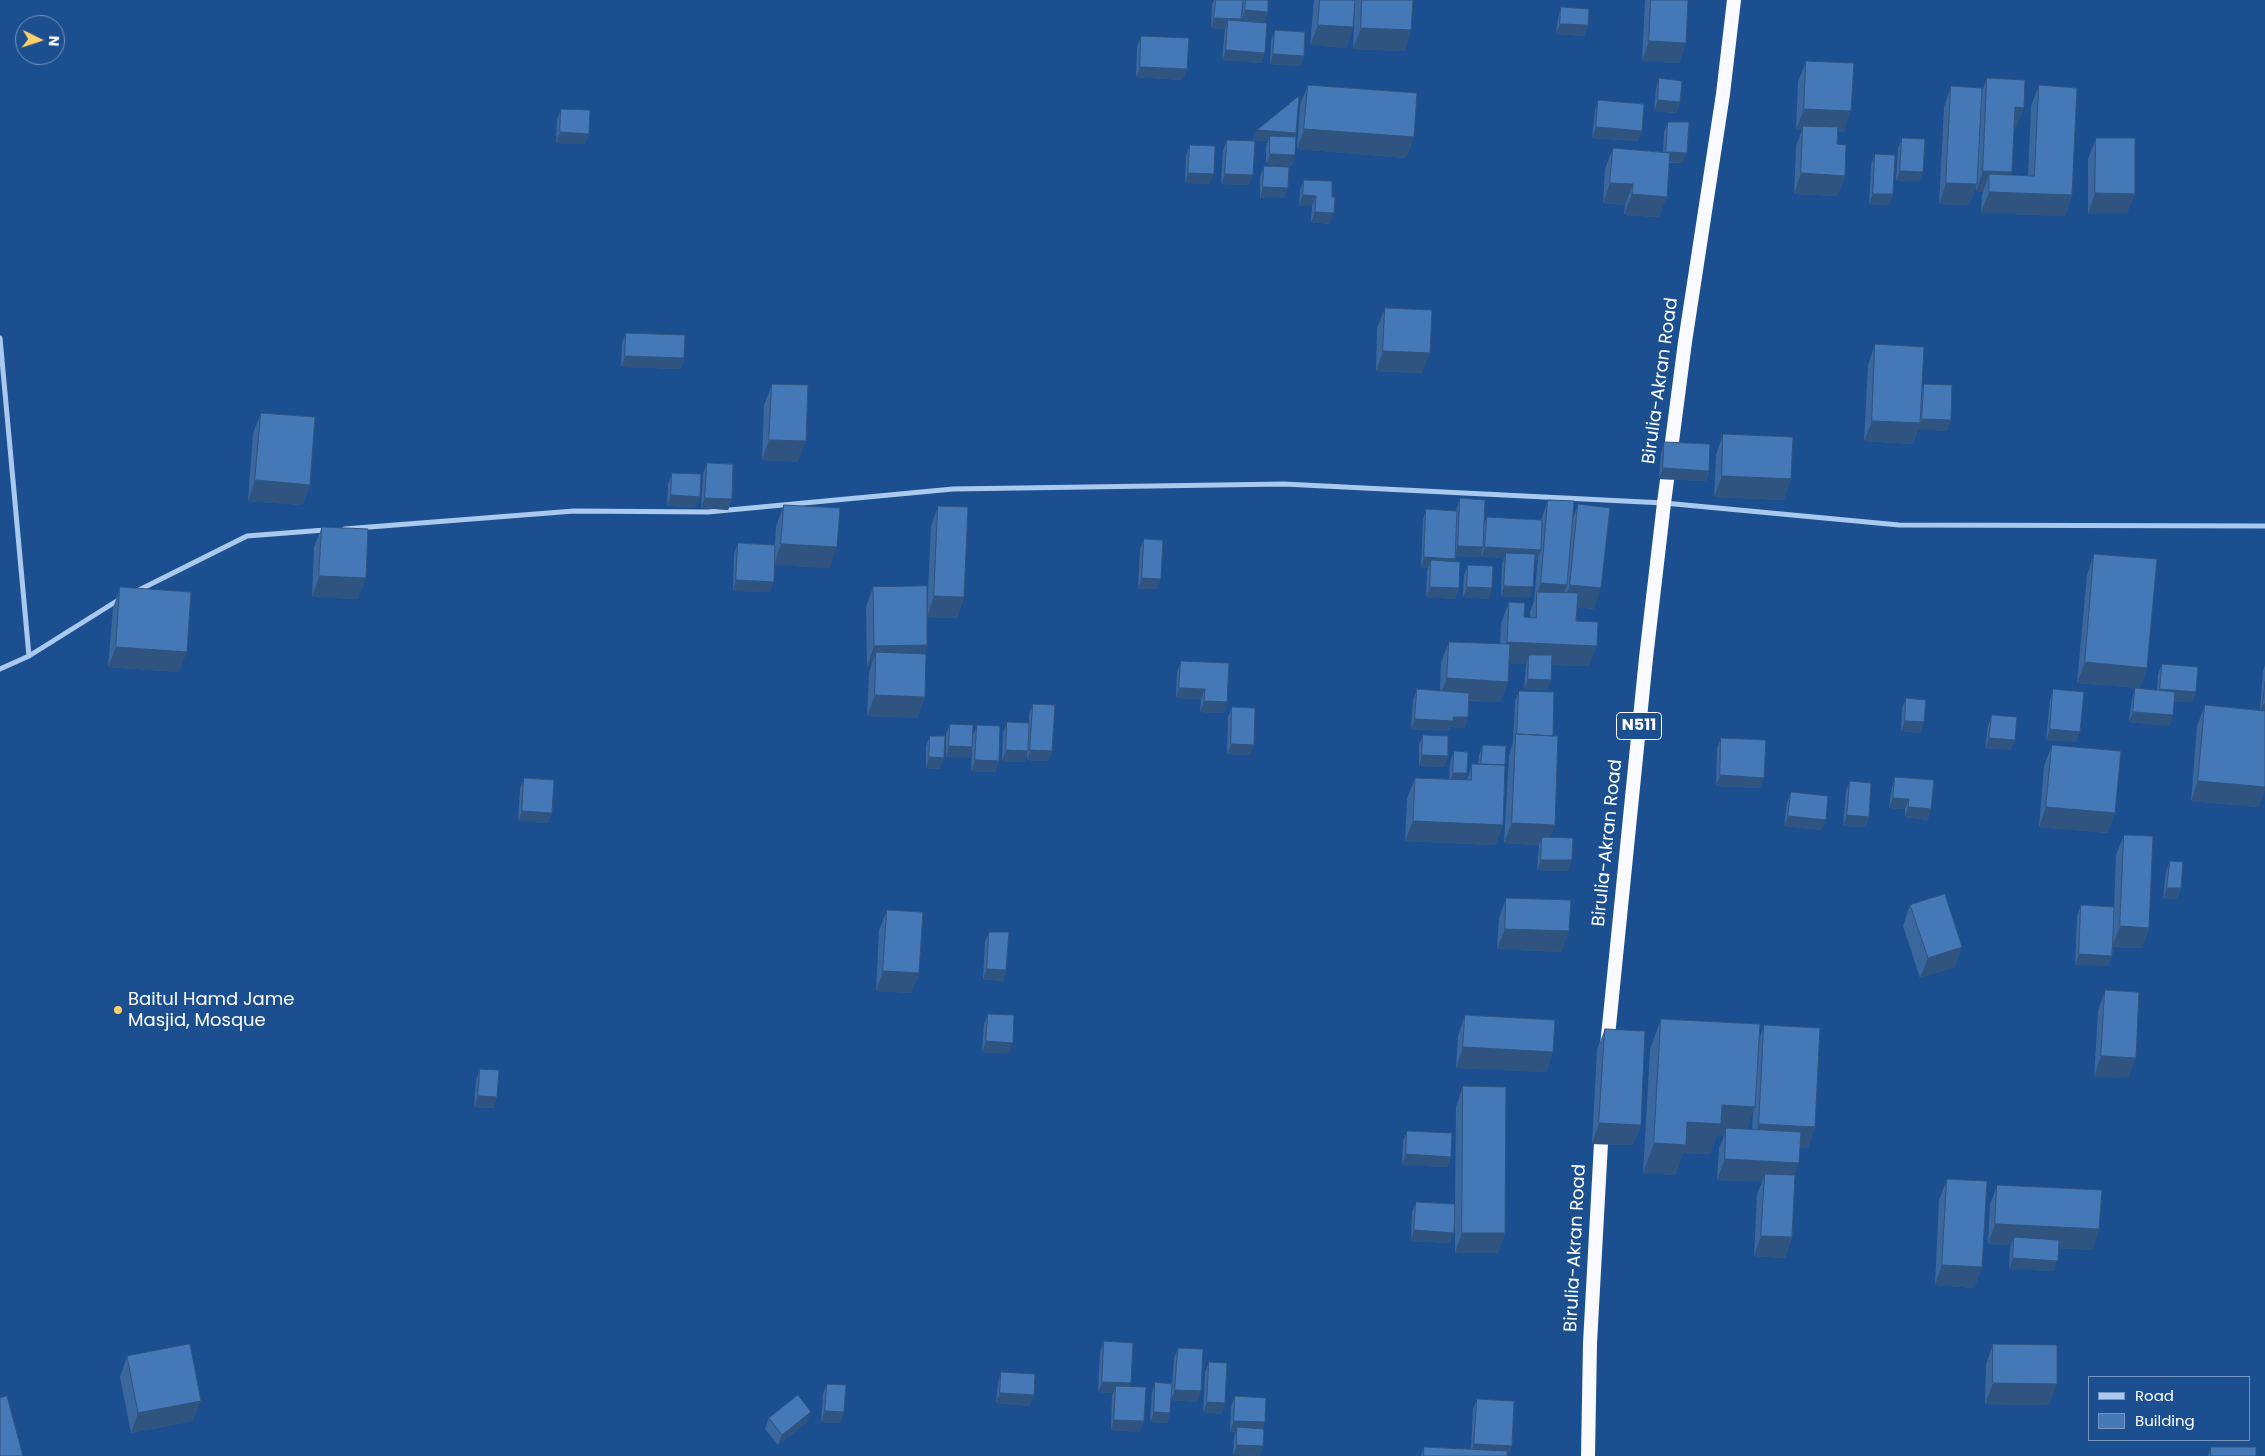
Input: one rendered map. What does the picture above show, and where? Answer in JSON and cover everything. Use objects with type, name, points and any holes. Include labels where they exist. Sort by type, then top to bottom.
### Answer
[{"type":"highway","name":"Birulia-Akran Road","points":[[1606,1062],[1614,964],[1664,503],[1685,342],[1723,94],[1734,0]]},
{"type":"highway","name":"Birulia-Akran Road","points":[[1588,1456],[1590,1343],[1603,1110]]},
{"type":"street","points":[[0,338],[29,656]]},
{"type":"street","points":[[132,593],[247,536],[574,511],[708,512],[953,490],[1284,484],[1664,503],[1899,525],[2265,526]]},
{"type":"street","points":[[0,669],[29,656],[106,606],[123,598]]},
{"type":"building","points":[[1216,0],[1243,0],[1241,19],[1214,18]]},
{"type":"building","points":[[1246,0],[1268,0],[1268,12],[1245,10]]},
{"type":"building","points":[[1320,0],[1355,0],[1353,27],[1318,25]]},
{"type":"building","points":[[1362,0],[1413,0],[1411,30],[1361,28]]},
{"type":"building","points":[[1651,0],[1688,0],[1686,43],[1649,41]]},
{"type":"building","points":[[1561,7],[1589,9],[1588,25],[1560,24]]},
{"type":"building","points":[[1228,20],[1267,23],[1265,53],[1226,50]]},
{"type":"building","points":[[1275,30],[1305,32],[1304,56],[1273,54]]},
{"type":"building","points":[[1141,36],[1189,38],[1187,69],[1140,67]]},
{"type":"building","points":[[1806,61],[1854,63],[1851,111],[1804,109]]},
{"type":"building","points":[[1659,78],[1682,81],[1680,102],[1658,100]]},
{"type":"building","points":[[1987,78],[2025,80],[2024,108],[2015,107],[2012,172],[1983,171]]},
{"type":"building","points":[[1308,85],[1417,93],[1414,137],[1304,129]]},
{"type":"building","points":[[2039,85],[2077,88],[2072,195],[1989,192],[1989,174],[2034,176]]},
{"type":"building","points":[[1951,86],[1982,88],[1977,184],[1946,183]]},
{"type":"building","points":[[1299,96],[1296,133],[1257,130]]},
{"type":"building","points":[[1598,100],[1644,104],[1642,131],[1596,127]]},
{"type":"building","points":[[561,109],[590,110],[589,134],[560,132]]},
{"type":"building","points":[[1668,122],[1689,122],[1687,153],[1666,152]]},
{"type":"building","points":[[1803,126],[1838,127],[1837,144],[1846,145],[1845,176],[1801,173]]},
{"type":"building","points":[[1270,136],[1296,137],[1295,155],[1270,154]]},
{"type":"building","points":[[1902,138],[1925,139],[1923,172],[1900,171]]},
{"type":"building","points":[[2096,138],[2135,138],[2135,194],[2095,193]]},
{"type":"building","points":[[1227,140],[1255,141],[1253,175],[1225,174]]},
{"type":"building","points":[[1190,145],[1215,146],[1214,174],[1188,173]]},
{"type":"building","points":[[1613,148],[1670,153],[1667,197],[1632,194],[1633,184],[1610,183]]},
{"type":"building","points":[[1875,154],[1895,155],[1893,194],[1873,194]]},
{"type":"building","points":[[1264,166],[1289,167],[1288,188],[1263,187]]},
{"type":"building","points":[[1304,180],[1332,181],[1332,197],[1335,197],[1334,213],[1315,212],[1316,196],[1303,195]]},
{"type":"building","points":[[1385,308],[1432,310],[1430,353],[1383,351]]},
{"type":"building","points":[[626,333],[685,335],[684,358],[625,356]]},
{"type":"building","points":[[1875,344],[1924,347],[1920,423],[1872,421]]},
{"type":"building","points":[[772,384],[808,385],[806,441],[769,440]]},
{"type":"building","points":[[1924,384],[1952,385],[1951,420],[1922,419]]},
{"type":"building","points":[[261,413],[315,417],[310,485],[255,480]]},
{"type":"building","points":[[1723,434],[1793,437],[1791,479],[1722,476]]},
{"type":"building","points":[[1664,442],[1710,444],[1709,471],[1663,468]]},
{"type":"building","points":[[707,463],[733,464],[732,499],[705,498]]},
{"type":"building","points":[[672,473],[701,474],[700,497],[671,495]]},
{"type":"building","points":[[1460,498],[1485,500],[1483,547],[1458,546]]},
{"type":"building","points":[[1548,500],[1574,501],[1567,585],[1541,583]]},
{"type":"building","points":[[1578,504],[1610,508],[1601,588],[1570,585]]},
{"type":"building","points":[[784,505],[840,508],[837,547],[781,544]]},
{"type":"building","points":[[938,506],[968,507],[964,597],[934,596]]},
{"type":"building","points":[[1426,509],[1457,511],[1455,559],[1424,557]]},
{"type":"building","points":[[1487,517],[1542,520],[1541,550],[1485,547]]},
{"type":"building","points":[[322,527],[368,529],[366,578],[319,576]]},
{"type":"building","points":[[1144,539],[1163,540],[1161,579],[1142,578]]},
{"type":"building","points":[[738,543],[775,545],[774,582],[736,580]]},
{"type":"building","points":[[1506,553],[1535,554],[1533,587],[1504,586]]},
{"type":"building","points":[[2094,554],[2157,559],[2147,668],[2085,662]]},
{"type":"building","points":[[1431,560],[1460,562],[1459,588],[1430,587]]},
{"type":"building","points":[[1468,565],[1493,566],[1492,588],[1467,587]]},
{"type":"building","points":[[927,586],[927,645],[874,646],[873,587]]},
{"type":"building","points":[[120,587],[191,592],[187,652],[116,647]]},
{"type":"building","points":[[1537,592],[1578,593],[1576,621],[1598,622],[1597,646],[1507,642],[1509,602],[1525,603],[1524,617],[1536,618]]},
{"type":"building","points":[[1449,642],[1510,644],[1508,682],[1447,678]]},
{"type":"building","points":[[876,652],[926,654],[925,697],[875,695]]},
{"type":"building","points":[[1529,655],[1552,655],[1551,680],[1528,679]]},
{"type":"building","points":[[1181,661],[1229,663],[1227,702],[1204,701],[1205,689],[1179,688]]},
{"type":"building","points":[[2162,664],[2198,667],[2196,692],[2160,689]]},
{"type":"building","points":[[2265,682],[2265,704],[2263,704]]},
{"type":"building","points":[[2135,688],[2175,692],[2173,715],[2133,712]]},
{"type":"building","points":[[1417,689],[1469,693],[1468,717],[1453,717],[1453,721],[1415,719]]},
{"type":"building","points":[[2053,689],[2084,692],[2080,732],[2050,729]]},
{"type":"building","points":[[1519,691],[1554,692],[1553,736],[1517,734]]},
{"type":"building","points":[[1906,698],[1926,700],[1924,722],[1905,721]]},
{"type":"building","points":[[1033,704],[1055,705],[1052,751],[1030,750]]},
{"type":"building","points":[[2205,705],[2265,711],[2265,787],[2198,781]]},
{"type":"building","points":[[1232,707],[1255,708],[1254,745],[1231,744]]},
{"type":"building","points":[[1992,715],[2017,717],[2015,740],[1989,738]]},
{"type":"building","points":[[1007,722],[1029,723],[1028,751],[1006,750]]},
{"type":"building","points":[[950,724],[973,725],[972,747],[949,746]]},
{"type":"building","points":[[977,725],[1000,726],[999,761],[975,760]]},
{"type":"building","points":[[1516,734],[1558,736],[1555,825],[1512,823]]},
{"type":"building","points":[[1423,735],[1448,736],[1448,756],[1422,755]]},
{"type":"building","points":[[930,736],[945,736],[944,758],[929,757]]},
{"type":"building","points":[[1721,738],[1766,740],[1764,778],[1720,775]]},
{"type":"building","points":[[1483,745],[1506,746],[1505,765],[1481,764]]},
{"type":"building","points":[[2052,745],[2121,751],[2115,813],[2046,807]]},
{"type":"building","points":[[1454,751],[1468,752],[1467,773],[1453,773]]},
{"type":"building","points":[[1472,764],[1505,765],[1503,825],[1413,821],[1415,778],[1471,780]]},
{"type":"building","points":[[1895,777],[1934,780],[1931,809],[1908,807],[1909,799],[1893,798]]},
{"type":"building","points":[[524,778],[554,780],[552,813],[522,811]]},
{"type":"building","points":[[1850,781],[1871,783],[1869,817],[1847,815]]},
{"type":"building","points":[[1791,792],[1828,796],[1826,820],[1788,816]]},
{"type":"building","points":[[2124,835],[2153,836],[2149,928],[2120,926]]},
{"type":"building","points":[[1542,837],[1573,838],[1572,860],[1541,860]]},
{"type":"building","points":[[2170,861],[2183,862],[2181,888],[2167,888]]},
{"type":"building","points":[[1945,894],[1962,947],[1928,958],[1910,905]]},
{"type":"building","points":[[1506,898],[1571,900],[1569,931],[1505,929]]},
{"type":"building","points":[[2081,905],[2114,907],[2112,956],[2079,954]]},
{"type":"building","points":[[887,910],[923,912],[919,973],[883,971]]},
{"type":"building","points":[[989,932],[1009,932],[1006,970],[987,969]]},
{"type":"building","points":[[2105,990],[2139,992],[2136,1058],[2101,1056]]},
{"type":"building","points":[[988,1014],[1014,1015],[1013,1043],[986,1041]]},
{"type":"building","points":[[1465,1015],[1555,1020],[1553,1052],[1463,1047]]},
{"type":"building","points":[[1661,1019],[1760,1024],[1755,1107],[1722,1105],[1721,1124],[1687,1122],[1686,1145],[1654,1143]]},
{"type":"building","points":[[1764,1025],[1820,1028],[1815,1127],[1759,1124]]},
{"type":"building","points":[[1605,1029],[1645,1031],[1641,1125],[1599,1123]]},
{"type":"building","points":[[480,1069],[499,1070],[497,1097],[478,1096]]},
{"type":"building","points":[[1463,1086],[1506,1087],[1505,1233],[1462,1233]]},
{"type":"building","points":[[1726,1128],[1801,1132],[1799,1163],[1725,1159]]},
{"type":"building","points":[[1407,1131],[1452,1133],[1451,1157],[1406,1154]]},
{"type":"building","points":[[1765,1174],[1795,1175],[1792,1237],[1761,1236]]},
{"type":"building","points":[[1947,1179],[1987,1181],[1982,1267],[1942,1265]]},
{"type":"building","points":[[1997,1185],[2102,1190],[2099,1229],[1995,1224]]},
{"type":"building","points":[[1416,1202],[1455,1204],[1454,1233],[1414,1230]]},
{"type":"building","points":[[2014,1237],[2059,1240],[2058,1261],[2013,1258]]},
{"type":"building","points":[[1104,1341],[1133,1343],[1131,1383],[1102,1382]]},
{"type":"building","points":[[190,1344],[201,1401],[138,1413],[127,1356]]},
{"type":"building","points":[[1993,1344],[2057,1345],[2057,1384],[1993,1383]]},
{"type":"building","points":[[1178,1348],[1203,1349],[1201,1391],[1175,1390]]},
{"type":"building","points":[[1209,1362],[1227,1363],[1225,1403],[1207,1402]]},
{"type":"building","points":[[1001,1372],[1035,1374],[1034,1395],[1000,1393]]},
{"type":"building","points":[[1155,1382],[1172,1384],[1170,1413],[1154,1412]]},
{"type":"building","points":[[827,1384],[846,1385],[844,1412],[825,1411]]},
{"type":"building","points":[[1116,1386],[1146,1387],[1144,1421],[1114,1420]]},
{"type":"building","points":[[798,1395],[811,1412],[782,1435],[769,1418]]},
{"type":"building","points":[[7,1396],[23,1456],[0,1456],[0,1398]]},
{"type":"building","points":[[1235,1396],[1266,1398],[1265,1422],[1234,1421]]},
{"type":"building","points":[[1477,1399],[1514,1401],[1512,1446],[1474,1444]]},
{"type":"building","points":[[1237,1427],[1264,1429],[1263,1446],[1237,1445]]},
{"type":"building","points":[[1424,1447],[1507,1451],[1507,1456],[1424,1456]]},
{"type":"building","points":[[2211,1447],[2256,1447],[2256,1456],[2211,1456]]},
{"type":"place","name":"Baitul Hamd Jame Masjid, Mosque","points":[[118,1010]]}]
